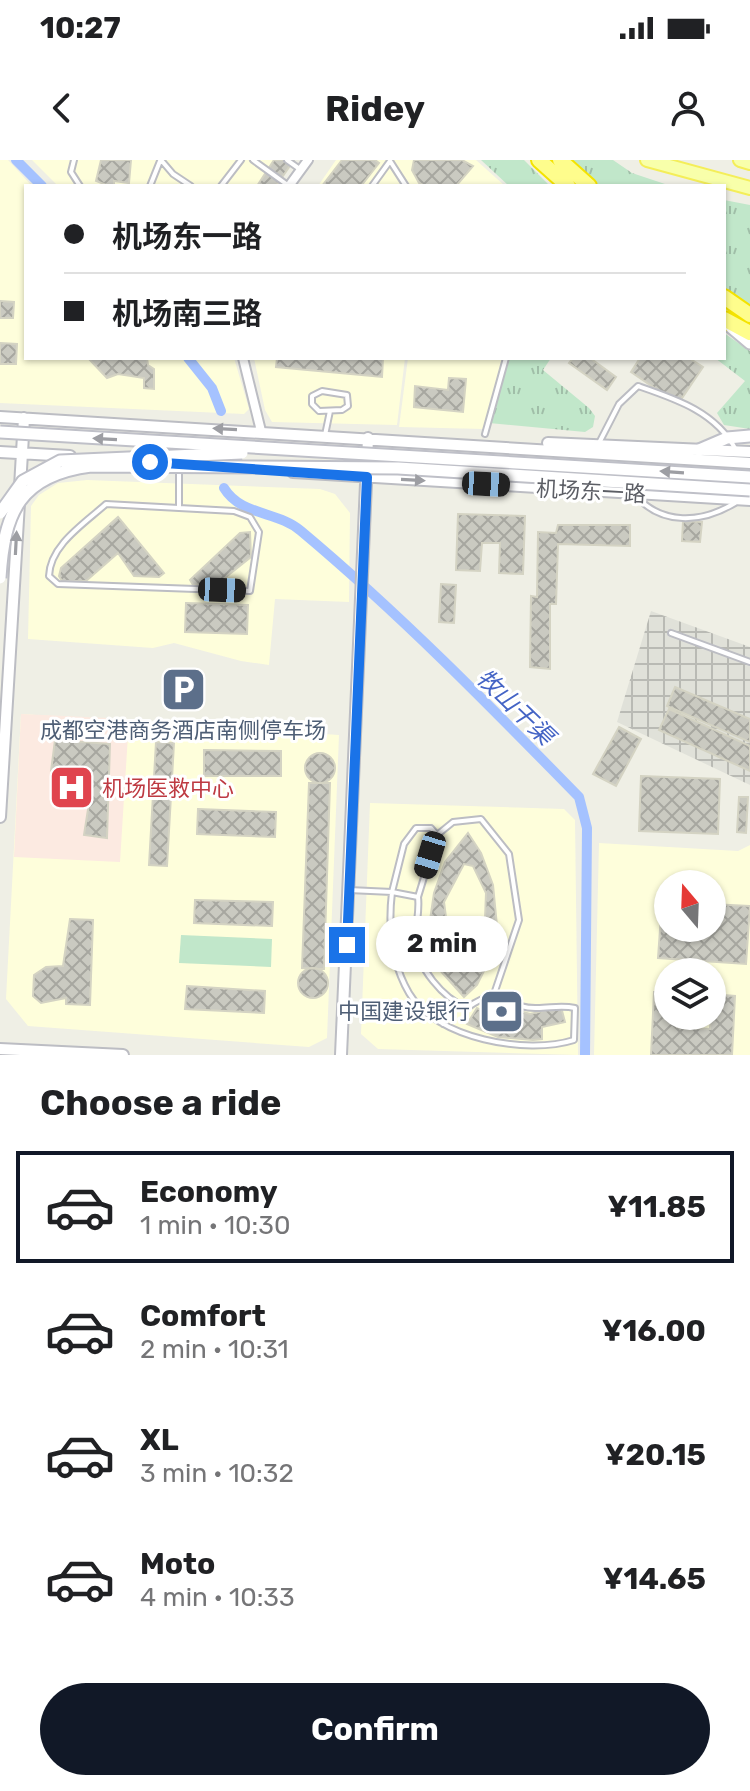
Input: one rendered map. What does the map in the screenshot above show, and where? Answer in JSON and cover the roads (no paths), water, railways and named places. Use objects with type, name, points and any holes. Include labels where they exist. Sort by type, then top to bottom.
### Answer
[{"type":"highway","points":[[539,160],[566,184]]},
{"type":"highway","points":[[560,160],[587,184]]},
{"type":"highway","points":[[726,298],[750,315]]},
{"type":"highway","points":[[726,322],[750,333]]},
{"type":"main road","points":[[647,160],[750,188]]},
{"type":"main road","points":[[740,160],[750,163]]},
{"type":"main road","points":[[726,323],[750,343]]},
{"type":"main road","points":[[0,432],[750,477]]},
{"type":"main road","points":[[699,450],[729,438],[750,436]]},
{"type":"main road","points":[[0,513],[12,493],[29,476],[69,459],[319,451]]},
{"type":"main road","points":[[0,578],[6,526],[23,496],[47,477],[91,466],[384,467],[750,490]]},
{"type":"street","points":[[290,184],[308,160]]},
{"type":"street","points":[[243,360],[261,431]]},
{"type":"street","name":"机场东一路","points":[[0,417],[750,463]]},
{"type":"street","points":[[0,817],[24,418]]},
{"type":"street","points":[[341,1055],[363,608],[368,438]]},
{"type":"street","points":[[494,446],[598,445],[750,452]]},
{"type":"street","name":"机场东一路","points":[[0,452],[745,500]]},
{"type":"street","points":[[0,1049],[123,1055]]},
{"type":"lane","points":[[66,160],[72,166]]},
{"type":"lane","points":[[74,160],[71,172],[79,184]]},
{"type":"lane","points":[[223,184],[241,160]]},
{"type":"lane","points":[[253,160],[286,184]]},
{"type":"lane","points":[[287,160],[301,170]]},
{"type":"lane","points":[[151,184],[160,161],[189,184]]},
{"type":"lane","points":[[373,184],[390,161],[405,184]]},
{"type":"lane","points":[[485,434],[505,360]]},
{"type":"lane","points":[[598,445],[619,404],[638,386],[693,405],[729,438],[737,452]]},
{"type":"lane","points":[[333,391],[347,395],[348,406],[330,411],[319,411],[312,404],[312,396],[333,391]]},
{"type":"lane","points":[[325,435],[330,411]]},
{"type":"lane","points":[[179,464],[179,508]]},
{"type":"lane","points":[[634,493],[649,511],[674,518],[714,516],[745,500]]},
{"type":"lane","points":[[106,504],[179,508],[234,511],[250,517],[259,532],[250,591],[58,584],[49,576],[49,562],[64,543],[106,504]]},
{"type":"lane","points":[[671,633],[750,662]]},
{"type":"lane","points":[[437,835],[431,828],[416,828],[404,844],[392,892],[389,917],[394,959],[409,993],[422,1009],[471,1038],[511,1049],[546,1049],[574,1040],[575,1008],[560,1005],[535,1009],[494,994],[481,997],[467,1008],[455,1003],[433,982],[415,943],[418,897],[437,835],[453,822],[481,819],[509,854],[519,920],[494,994]]},
{"type":"lane","points":[[349,890],[418,897]]},
{"type":"lane","points":[[443,1024],[455,1003]]},
{"type":"waterway","name":"牧山干渠","points":[[16,160],[40,184]]},
{"type":"waterway","name":"牧山干渠","points":[[190,360],[212,388],[221,411]]},
{"type":"waterway","name":"牧山干渠","points":[[224,488],[240,504],[292,525],[337,562],[443,661],[579,797],[587,828],[585,1055]]},
{"type":"place","name":"成都空港商务酒店南侧停车场","points":[[183,689]]},
{"type":"place","name":"机场医救中心","points":[[71,788]]},
{"type":"place","name":"中国建设银行","points":[[501,1011]]}]
